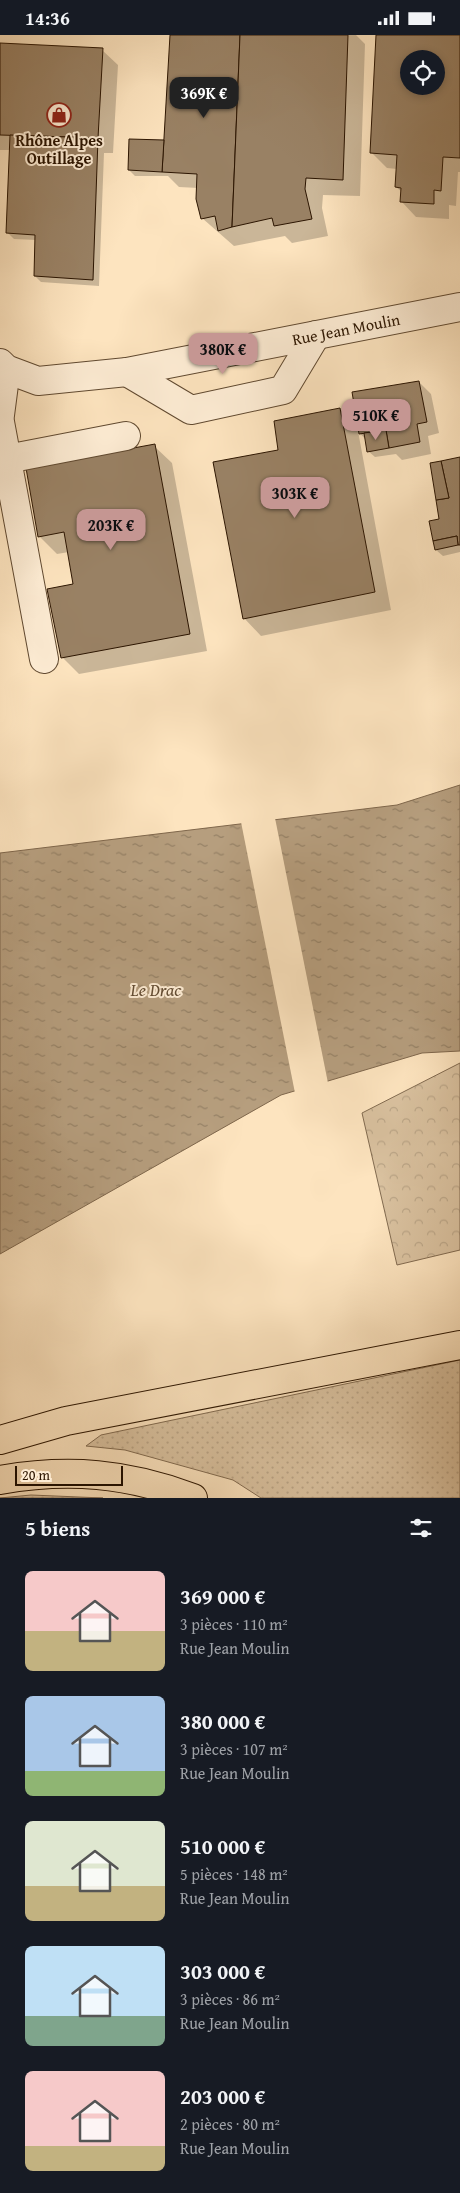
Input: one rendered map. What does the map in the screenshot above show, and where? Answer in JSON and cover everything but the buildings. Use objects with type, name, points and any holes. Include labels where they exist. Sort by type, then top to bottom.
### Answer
[{"type":"highway","points":[[0,1440],[66,1421],[460,1345]]},
{"type":"highway","points":[[0,1480],[79,1472],[145,1482],[193,1498]]},
{"type":"street","name":"Rue Jean Moulin","points":[[3,366],[38,381],[127,371],[460,307]]},
{"type":"street","points":[[127,371],[191,410],[283,390],[316,335]]},
{"type":"street","points":[[0,415],[3,366]]},
{"type":"street","points":[[0,422],[44,659]]},
{"type":"street","points":[[7,459],[126,436]]},
{"type":"green space","points":[[460,1063],[460,1250],[397,1265],[362,1113]]},
{"type":"green space","points":[[460,1360],[460,1498],[261,1498],[233,1480],[125,1450],[86,1446],[101,1435]]},
{"type":"green space","points":[[31,1495],[103,1498],[0,1498]]},
{"type":"water","name":"Le Drac","points":[[460,785],[460,1051],[422,1053],[281,1095],[0,1254],[0,853],[397,805]]},
{"type":"pier","points":[[275,818],[328,1083],[295,1093],[241,822]]},
{"type":"place","name":"Rhône Alpes Outillage","points":[[59,115]]}]
